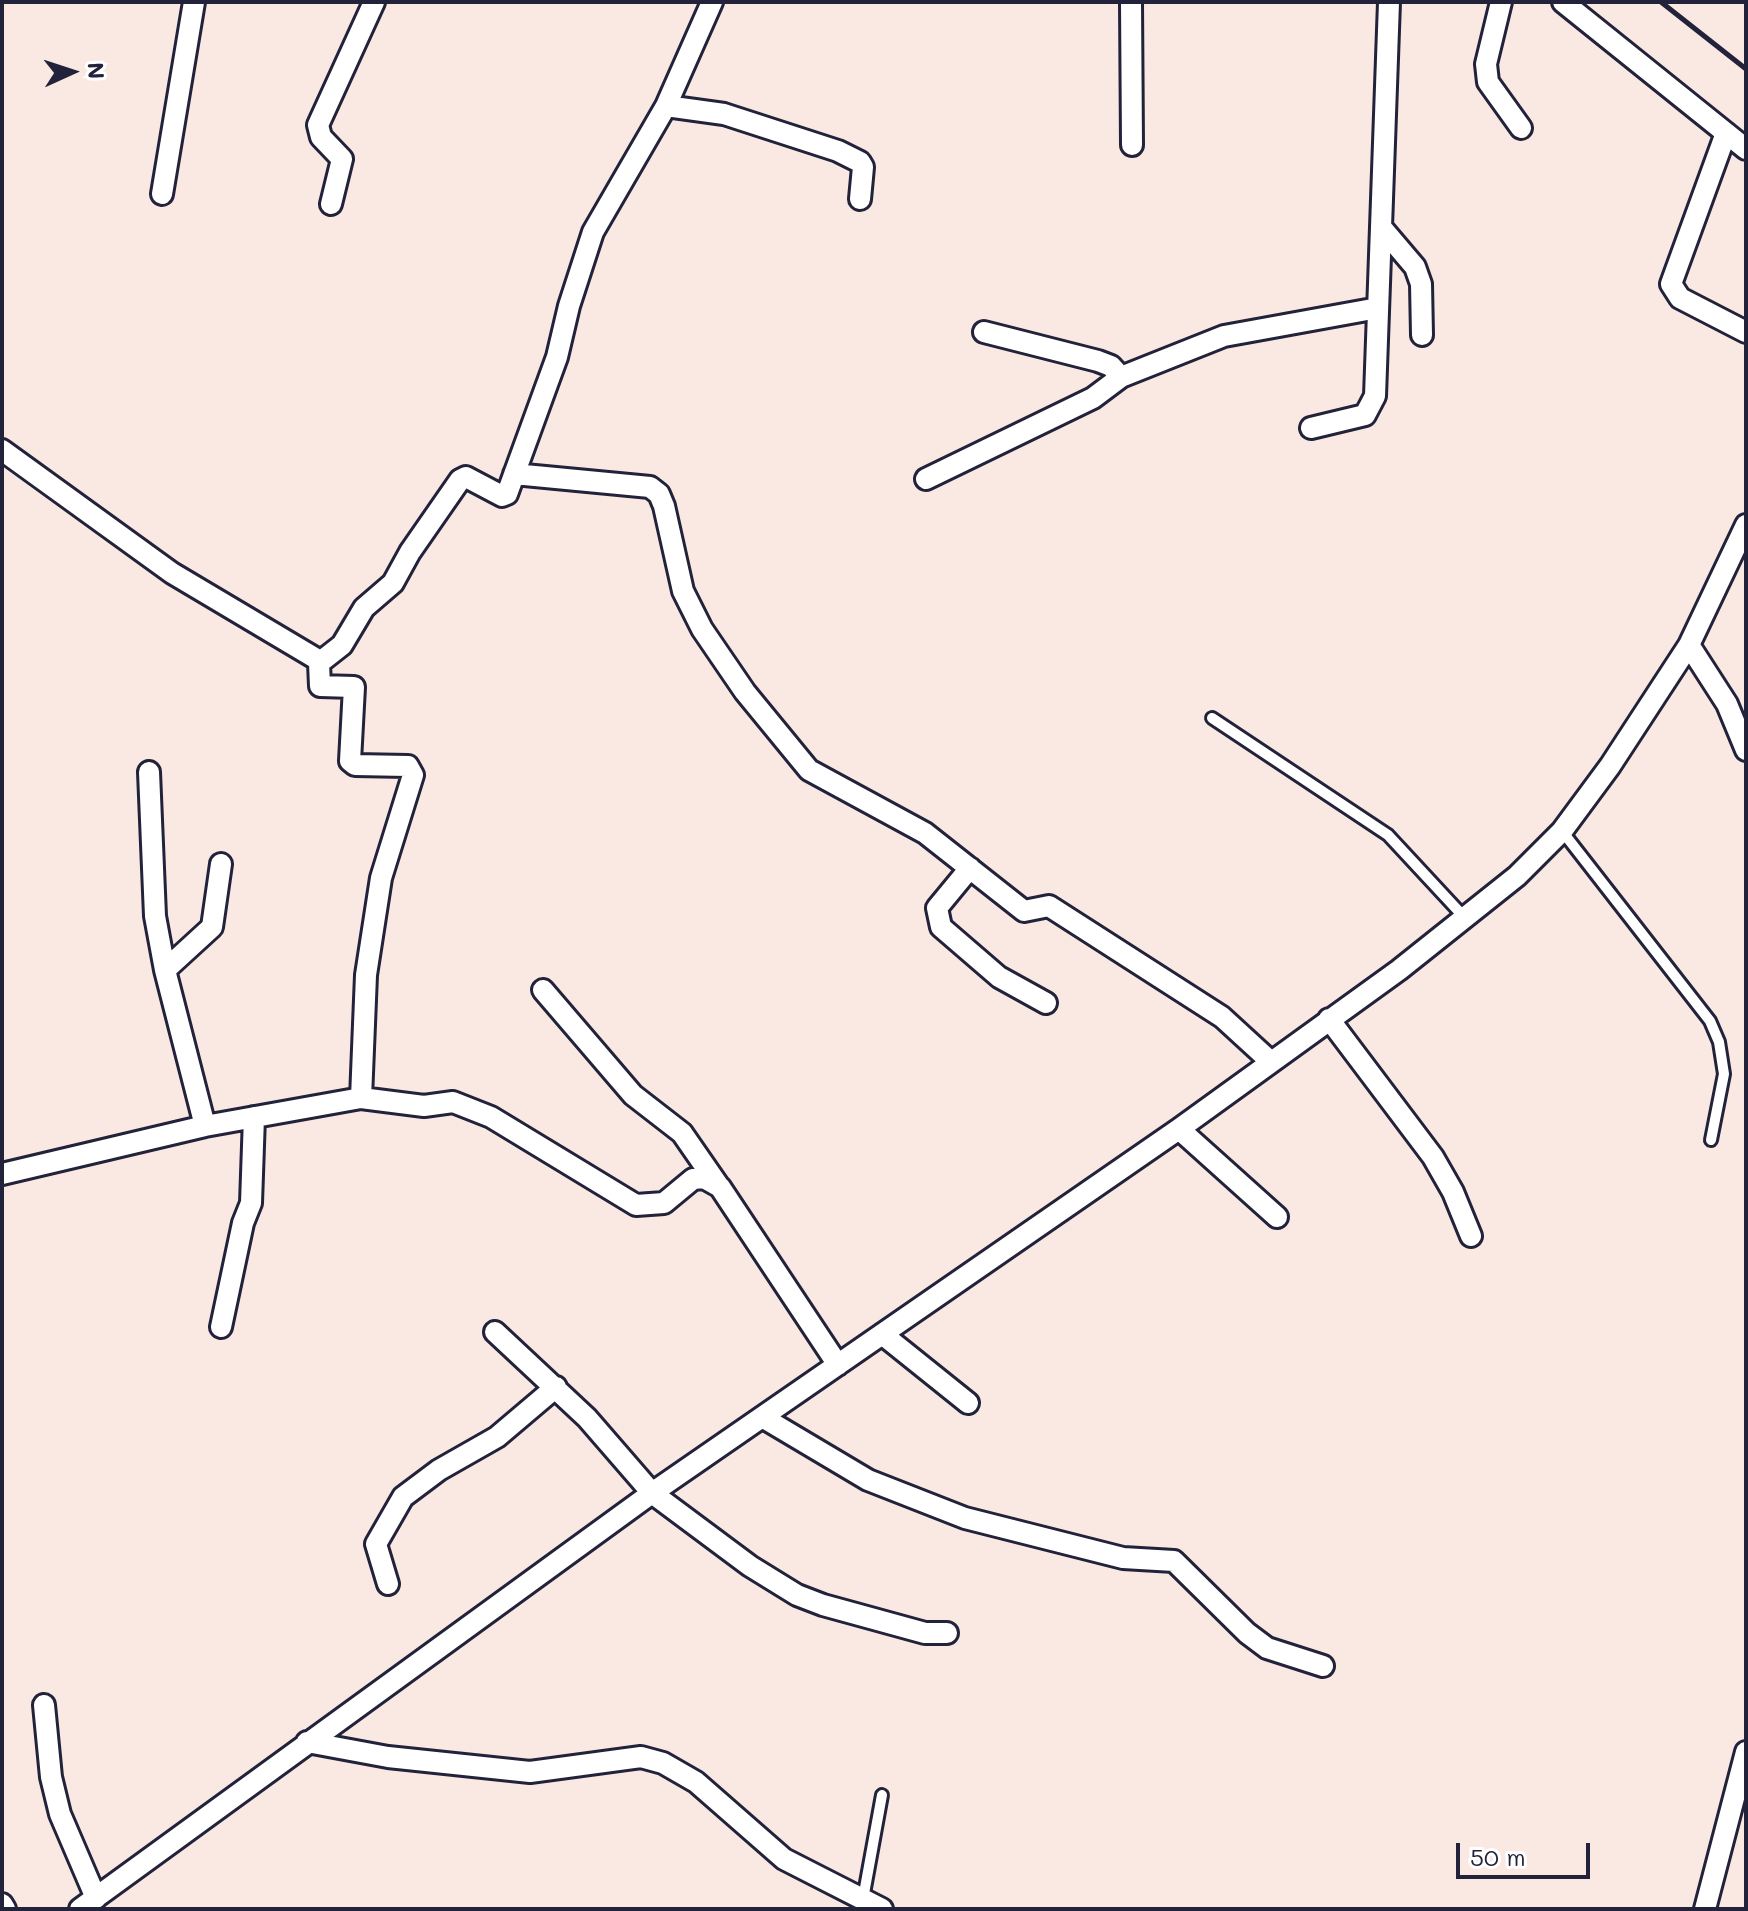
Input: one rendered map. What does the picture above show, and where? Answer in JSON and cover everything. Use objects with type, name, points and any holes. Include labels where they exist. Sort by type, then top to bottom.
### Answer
[{"type":"street","points":[[162,194],[194,2]]},
{"type":"street","points":[[331,204],[342,159],[321,137],[318,125],[374,2]]},
{"type":"street","points":[[320,661],[342,645],[364,608],[393,583],[410,552],[460,480],[466,477],[502,496],[507,494],[557,357],[569,306],[593,232],[666,106],[712,2]]},
{"type":"street","points":[[1131,2],[1132,145]]},
{"type":"street","points":[[1311,428],[1365,415],[1372,407],[1377,366],[1389,2]]},
{"type":"street","points":[[1501,2],[1486,64],[1488,82],[1521,128]]},
{"type":"street","points":[[1563,2],[1746,149]]},
{"type":"street","points":[[666,106],[724,114],[838,151],[860,162],[863,167],[860,199]]},
{"type":"street","points":[[1726,133],[1671,284],[1680,298],[1746,332]]},
{"type":"street","points":[[1381,227],[1415,267],[1421,284],[1422,335]]},
{"type":"street","points":[[926,479],[1093,398],[1121,377],[1224,336],[1378,308]]},
{"type":"street","points":[[984,332],[1098,361],[1111,366],[1121,377]]},
{"type":"street","points":[[2,450],[172,573],[320,661]]},
{"type":"street","points":[[514,474],[650,487],[659,494],[683,591],[702,629],[745,692],[803,764],[925,833],[1024,911],[1049,906],[1222,1017],[1270,1061]]},
{"type":"street","points":[[44,1705],[51,1777],[88,1903],[652,1493],[1179,1129],[1465,918],[1517,876],[1562,831],[1610,766],[1689,645],[1744,535]]},
{"type":"street","points":[[1689,645],[1727,704],[1746,750]]},
{"type":"street","points":[[320,661],[320,686],[354,687],[350,761],[355,765],[408,766],[413,775],[381,878],[366,975],[361,1098]]},
{"type":"street","points":[[149,772],[155,916],[165,970],[205,1126]]},
{"type":"street","points":[[165,970],[212,927],[221,864]]},
{"type":"street","points":[[970,868],[937,908],[941,927],[999,977],[1046,1003]]},
{"type":"street","points":[[543,990],[633,1095],[682,1133],[838,1365]]},
{"type":"street","points":[[1329,1019],[1433,1157],[1453,1192],[1471,1236]]},
{"type":"street","points":[[2,1174],[70,1161],[205,1126],[361,1098],[424,1106],[453,1102],[491,1117],[636,1205],[664,1203],[693,1179],[704,1178],[720,1187]]},
{"type":"street","points":[[221,1327],[243,1223],[251,1203],[254,1117]]},
{"type":"street","points":[[1179,1129],[1277,1217]]},
{"type":"street","points":[[495,1332],[556,1387],[652,1493],[711,1539],[797,1595],[907,1629],[947,1633]]},
{"type":"street","points":[[882,1334],[968,1403]]},
{"type":"street","points":[[388,1584],[376,1544],[403,1497],[439,1470],[497,1437],[556,1387]]},
{"type":"street","points":[[762,1417],[868,1480],[965,1518],[1123,1558],[1174,1561],[1247,1633],[1267,1648],[1323,1666]]},
{"type":"street","points":[[307,1742],[388,1757],[530,1772],[569,1769],[619,1758],[652,1760],[696,1782],[784,1859],[882,1909]]},
{"type":"street","points":[[1705,1909],[1746,1752]]},
{"type":"lane","points":[[1212,718],[1388,835],[1465,918]]},
{"type":"lane","points":[[1562,831],[1710,1021],[1719,1042],[1724,1074],[1711,1140]]},
{"type":"lane","points":[[863,1899],[882,1795]]},
{"type":"railway","points":[[1661,2],[1746,69]]}]
